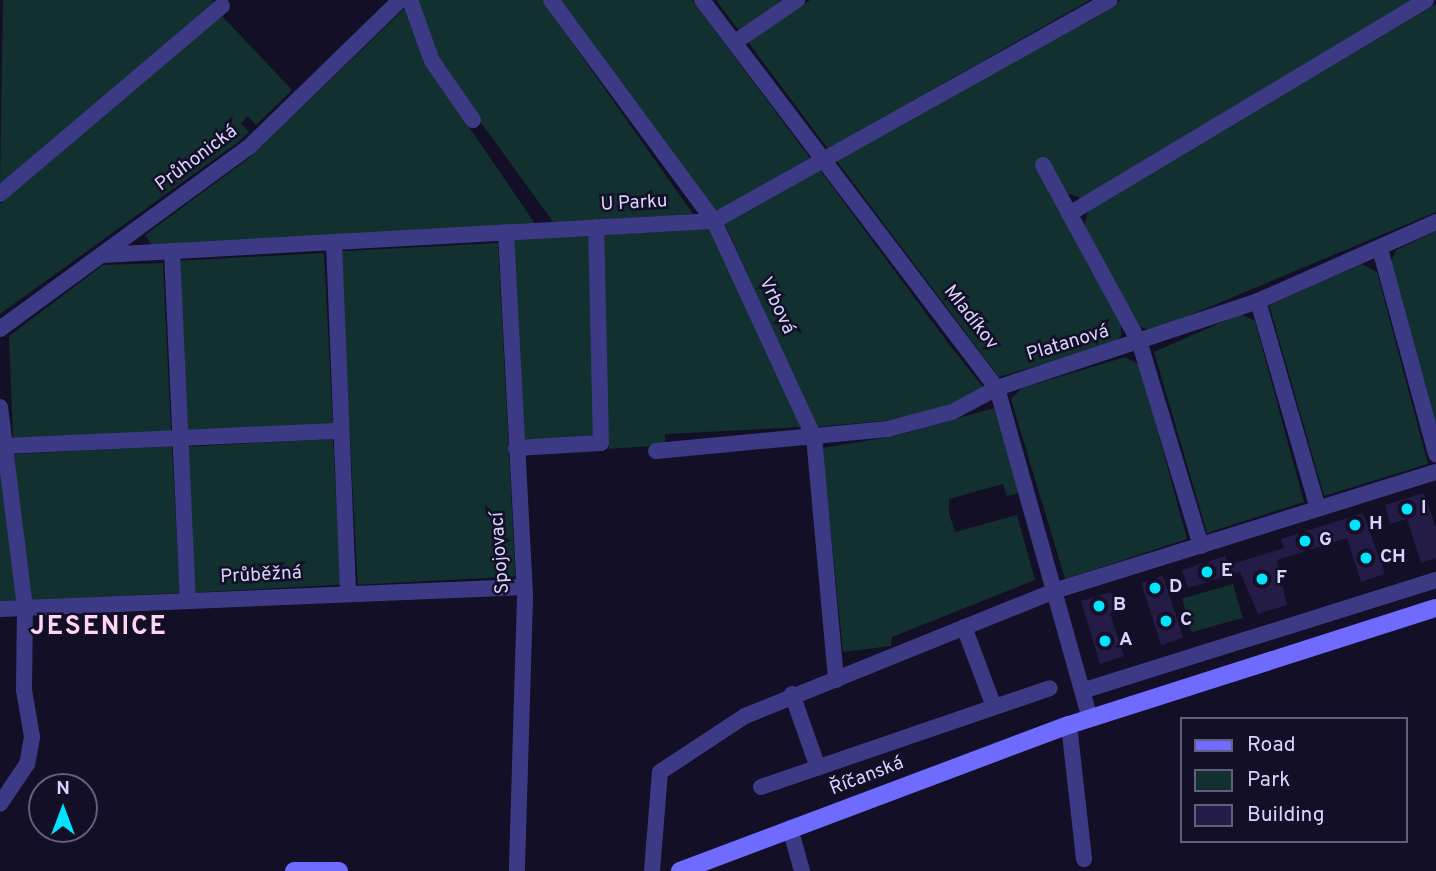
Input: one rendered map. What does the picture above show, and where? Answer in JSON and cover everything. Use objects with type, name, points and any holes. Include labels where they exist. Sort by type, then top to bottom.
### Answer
[{"type":"main road","name":"Říčanská","points":[[680,871],[1069,725],[1436,608]]},
{"type":"main road","points":[[294,871],[339,871]]},
{"type":"street","name":"Průhonická","points":[[0,329],[249,147],[400,0]]},
{"type":"street","points":[[410,0],[432,61],[473,120]]},
{"type":"street","name":"Vrbová","points":[[551,0],[714,221],[814,437],[836,680]]},
{"type":"street","name":"Mladíkov","points":[[702,0],[821,160],[997,388],[1057,590],[1085,690],[1090,719]]},
{"type":"street","points":[[735,42],[797,0]]},
{"type":"street","name":"U Parku","points":[[103,255],[714,221],[1110,0]]},
{"type":"street","points":[[1069,214],[1426,0]]},
{"type":"street","points":[[0,194],[222,6]]},
{"type":"street","points":[[1043,165],[1140,344],[1201,546]]},
{"type":"street","name":"Platanová","points":[[656,451],[888,429],[952,412],[997,388],[1140,344],[1258,301],[1436,222]]},
{"type":"street","points":[[516,449],[601,443],[596,227]]},
{"type":"street","name":"Spojovací","points":[[506,232],[524,587],[517,871]]},
{"type":"street","points":[[334,243],[348,593]]},
{"type":"street","points":[[1380,249],[1436,454]]},
{"type":"street","points":[[172,252],[188,600]]},
{"type":"street","points":[[1258,301],[1318,509]]},
{"type":"street","points":[[0,407],[25,608],[23,678],[32,737],[27,764],[0,804]]},
{"type":"street","points":[[5,446],[341,431]]},
{"type":"street","points":[[652,871],[660,772],[745,716],[792,694],[836,680],[1057,590],[1436,472]]},
{"type":"street","points":[[1085,690],[1436,580]]},
{"type":"street","name":"Průběžná","points":[[0,609],[524,587]]},
{"type":"street","points":[[964,627],[994,707]]},
{"type":"street","points":[[761,787],[1050,688]]},
{"type":"street","points":[[792,694],[818,768]]},
{"type":"street","points":[[1069,725],[1084,859]]},
{"type":"street","points":[[790,828],[802,871]]},
{"type":"green space","points":[[3,0],[212,0],[214,2],[0,184]]},
{"type":"green space","points":[[416,0],[542,0],[693,214],[554,223],[440,66]]},
{"type":"green space","points":[[560,0],[692,0],[810,158],[714,213]]},
{"type":"green space","points":[[716,0],[784,0],[739,31]]},
{"type":"green space","points":[[810,0],[1090,0],[828,149],[748,42]]},
{"type":"green space","points":[[1121,0],[1415,0],[1082,198],[1066,193],[1046,157],[1034,163],[1121,324],[1121,336],[1113,344],[999,377],[836,160]]},
{"type":"green space","points":[[1436,4],[1436,212],[1152,331],[1138,326],[1084,226],[1088,211]]},
{"type":"green space","points":[[407,6],[430,70],[536,225],[153,247],[145,235],[249,158]]},
{"type":"green space","points":[[222,16],[292,90],[256,125],[248,116],[241,123],[249,132],[237,143],[0,314],[0,204]]},
{"type":"green space","points":[[820,170],[983,387],[948,405],[892,420],[816,427],[725,224]]},
{"type":"green space","points":[[712,229],[801,427],[665,434],[665,445],[609,449],[602,235]]},
{"type":"green space","points":[[1436,231],[1436,427],[1390,264],[1396,250]]},
{"type":"green space","points":[[592,235],[596,438],[518,439],[514,236]]},
{"type":"green space","points":[[498,243],[515,577],[358,585],[340,251]]},
{"type":"green space","points":[[324,253],[333,424],[187,431],[178,261]]},
{"type":"green space","points":[[163,263],[171,431],[13,438],[9,336],[103,265]]},
{"type":"green space","points":[[1362,264],[1377,272],[1428,464],[1324,496],[1269,305]]},
{"type":"green space","points":[[1240,314],[1255,321],[1304,502],[1207,533],[1154,352]]},
{"type":"green space","points":[[1125,357],[1140,365],[1187,539],[1065,579],[1011,399],[1022,388]]},
{"type":"green space","points":[[994,408],[1019,493],[1007,496],[1003,484],[949,499],[949,513],[955,532],[1017,515],[1035,580],[892,637],[891,646],[843,652],[822,448],[895,436]]},
{"type":"green space","points":[[333,439],[341,585],[195,592],[187,447]]},
{"type":"green space","points":[[172,446],[180,593],[22,601],[14,454]]},
{"type":"green space","points":[[0,459],[16,600],[0,601]]},
{"type":"green space","points":[[1233,584],[1243,618],[1192,632],[1182,599]]},
{"type":"building","points":[[1424,493],[1436,528],[1436,558],[1421,563],[1407,519],[1390,524],[1385,505]]},
{"type":"building","points":[[1363,513],[1385,574],[1361,582],[1347,538],[1277,560],[1287,605],[1258,614],[1240,572],[1188,588],[1182,570],[1225,556],[1228,565],[1284,548],[1281,539]]},
{"type":"building","points":[[1163,576],[1183,638],[1161,645],[1141,583]]},
{"type":"building","points":[[1111,592],[1117,611],[1110,613],[1124,656],[1100,664],[1081,601]]},
{"type":"place","name":"I","points":[[1407,509]]},
{"type":"place","name":"H","points":[[1355,525]]},
{"type":"place","name":"G","points":[[1305,541]]},
{"type":"place","name":"CH","points":[[1366,558]]},
{"type":"place","name":"E","points":[[1207,572]]},
{"type":"place","name":"F","points":[[1262,579]]},
{"type":"place","name":"D","points":[[1155,588]]},
{"type":"place","name":"B","points":[[1099,606]]},
{"type":"place","name":"C","points":[[1166,621]]},
{"type":"place","name":"A","points":[[1105,641]]},
{"type":"district","name":"JESENICE","points":[[99,628]]}]
